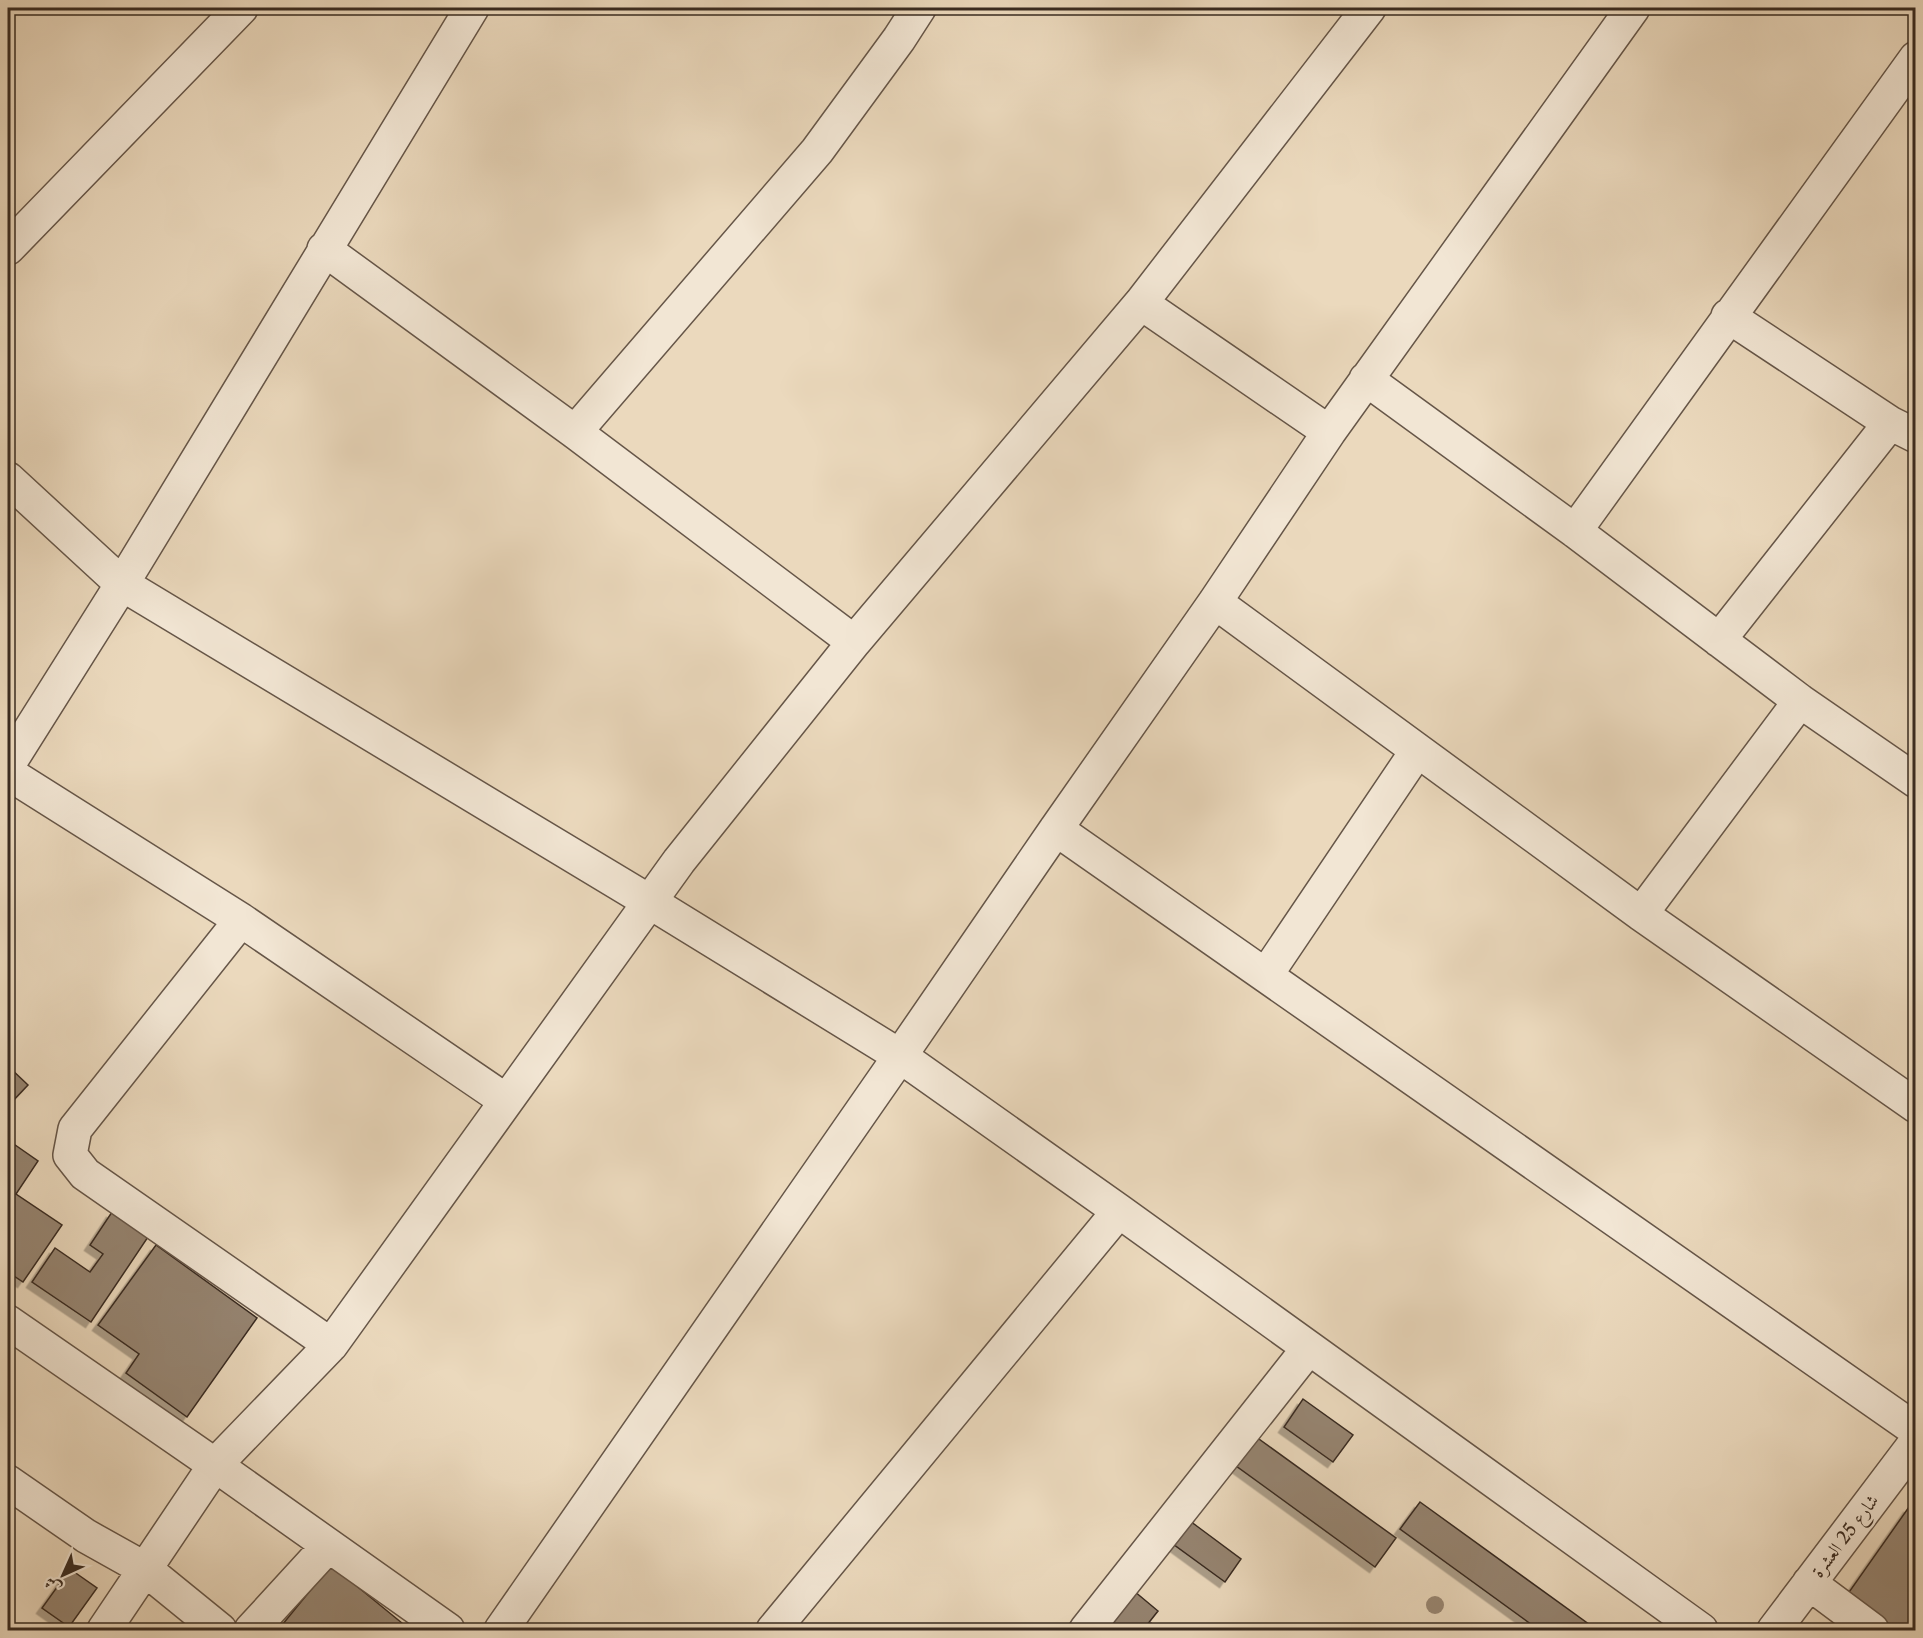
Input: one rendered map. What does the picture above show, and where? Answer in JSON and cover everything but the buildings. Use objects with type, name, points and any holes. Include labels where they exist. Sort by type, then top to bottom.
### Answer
[{"type":"street","points":[[8,248],[241,8]]},
{"type":"street","points":[[8,765],[122,584],[472,8]]},
{"type":"street","points":[[575,432],[817,151],[919,8]]},
{"type":"street","points":[[104,1630],[215,1465],[331,1345],[679,861],[854,642],[1141,303],[1369,8]]},
{"type":"street","points":[[501,1630],[1215,602],[1329,432],[1633,8]]},
{"type":"street","points":[[1575,531],[1916,58]]},
{"type":"street","points":[[324,249],[575,432],[854,642]]},
{"type":"street","points":[[1141,303],[1329,432]]},
{"type":"street","points":[[1719,640],[1903,430],[1728,316]]},
{"type":"street","points":[[1366,379],[1575,531],[1800,701],[1916,781]]},
{"type":"street","points":[[8,479],[122,584],[650,902],[900,1056],[1701,1630]]},
{"type":"street","points":[[1215,602],[1641,914],[1916,1106]]},
{"type":"street","points":[[1641,914],[1800,701]]},
{"type":"street","points":[[1266,975],[1418,752]]},
{"type":"street","points":[[8,773],[241,920],[505,1100]]},
{"type":"street","points":[[1056,829],[1916,1430]]},
{"type":"street","points":[[241,920],[75,1129],[70,1155],[85,1174],[331,1345]]},
{"type":"street","points":[[773,1630],[1119,1211]]},
{"type":"street","points":[[8,1322],[448,1630]]},
{"type":"street","points":[[1086,1630],[1308,1349]]},
{"type":"street","name":"شارع 25 العشرة","points":[[1774,1630],[1916,1442]]},
{"type":"street","points":[[8,1482],[86,1536],[145,1569],[220,1630]]},
{"type":"street","points":[[251,1630],[328,1546]]},
{"type":"street","points":[[1809,1583],[1872,1630]]}]
